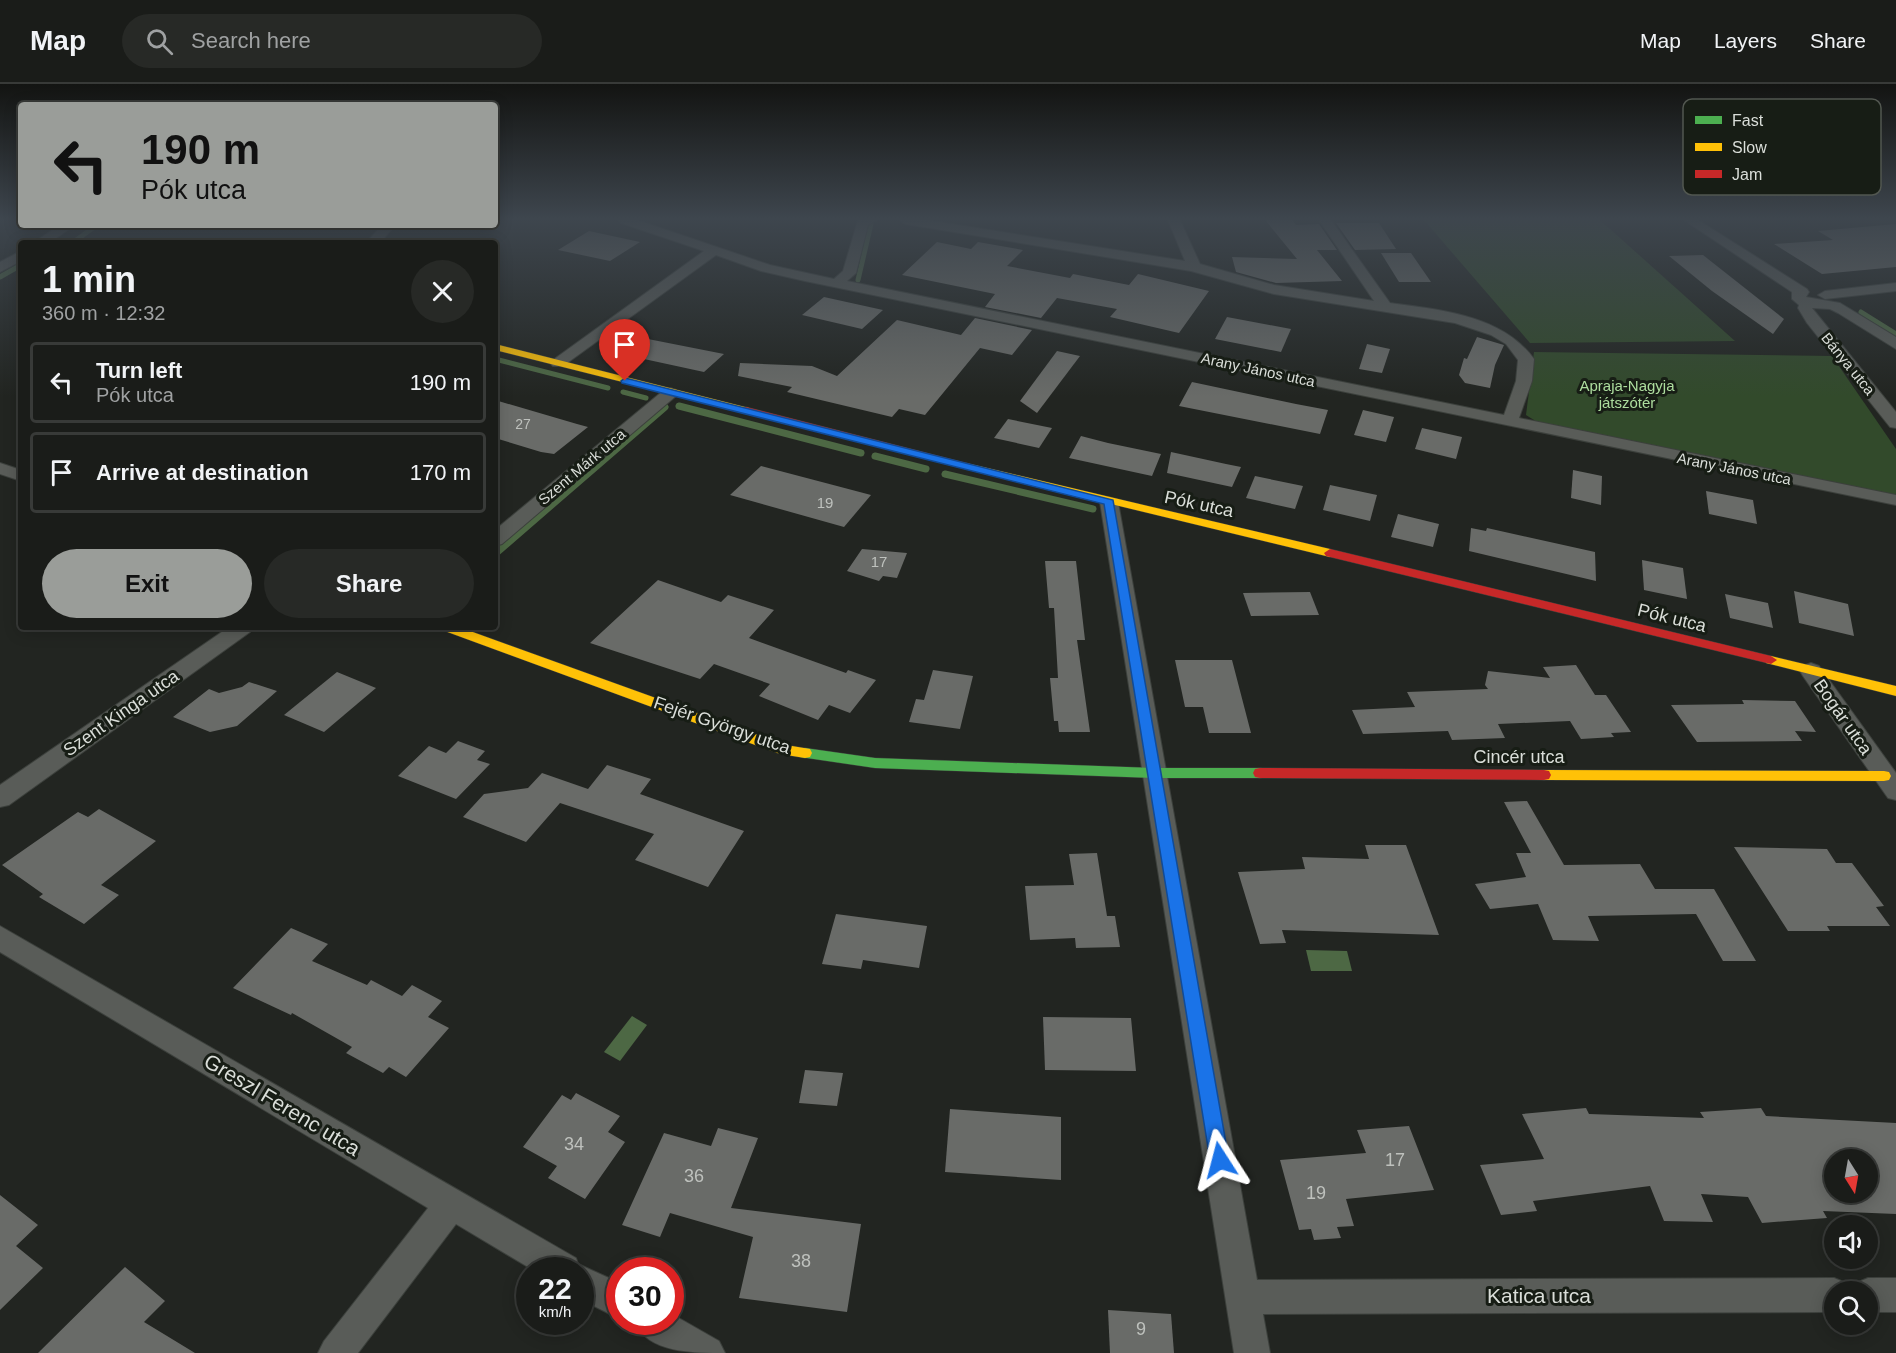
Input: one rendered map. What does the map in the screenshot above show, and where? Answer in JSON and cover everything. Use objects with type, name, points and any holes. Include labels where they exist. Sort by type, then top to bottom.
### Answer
[{"type":"street","points":[[558,363],[674,279]]},
{"type":"street","name":"Arany János utca","points":[[819,279],[1509,423],[1896,500]]},
{"type":"street","points":[[837,283],[842,279]]},
{"type":"street","points":[[1232,279],[1310,296],[1384,305],[1476,324],[1511,342],[1526,359],[1524,381],[1509,423]]},
{"type":"street","points":[[1366,279],[1384,305]]},
{"type":"street","points":[[1778,279],[1804,297],[1828,300],[1896,287]]},
{"type":"street","name":"Bánya utca","points":[[1804,297],[1805,308],[1812,320],[1896,423]]},
{"type":"street","points":[[1828,300],[1896,344]]},
{"type":"street","name":"Pók utca","points":[[498,348],[1109,502],[1295,543],[1896,691]]},
{"type":"street","name":"Szent Márk utca","points":[[498,537],[670,393]]},
{"type":"street","points":[[0,468],[18,475]]},
{"type":"street","points":[[1109,502],[1252,1353]]},
{"type":"street","name":"Szent Kinga utca","points":[[0,798],[239,630]]},
{"type":"street","name":"Fejér György utca","points":[[454,630],[785,750],[875,764],[1154,773]]},
{"type":"street","name":"Bogár utca","points":[[1811,671],[1890,784]]},
{"type":"street","name":"Cincér utca","points":[[1154,773],[1890,784]]},
{"type":"street","name":"Greszl Ferenc utca","points":[[0,938],[541,1257]]},
{"type":"street","points":[[336,1353],[450,1205]]},
{"type":"street","name":"Katica utca","points":[[1243,1297],[1824,1295]]},
{"type":"street","points":[[1878,1295],[1896,1295]]},
{"type":"street","points":[[675,1335],[707,1353]]},
{"type":"green space","points":[[1475,279],[1666,279],[1735,341],[1530,343]]},
{"type":"green space","name":"Apraja-Nagyja játszótér","points":[[1534,352],[1832,356],[1896,449],[1896,495],[1537,422],[1526,415]]},
{"type":"shaded area","points":[[1306,950],[1347,951],[1352,971],[1311,971]]},
{"type":"shaded area","points":[[632,1016],[647,1025],[620,1061],[604,1052]]},
{"type":"building","points":[[923,279],[1100,279],[1129,285],[1134,279],[1160,279],[1209,291],[1179,333],[1110,317],[1117,309],[1057,298],[1041,318],[985,307],[995,294]]},
{"type":"building","points":[[1262,279],[1342,281],[1276,283]]},
{"type":"building","points":[[1397,279],[1429,279],[1431,282],[1399,282]]},
{"type":"building","points":[[1698,279],[1734,279],[1784,319],[1773,334]]},
{"type":"building","points":[[824,297],[883,310],[862,329],[802,315]]},
{"type":"building","points":[[1227,317],[1291,329],[1281,352],[1215,339]]},
{"type":"building","points":[[975,318],[1032,330],[1012,355],[980,348],[925,415],[899,409],[892,417],[787,392],[792,387],[738,376],[740,363],[812,366],[837,376],[897,320],[961,335]]},
{"type":"building","points":[[1477,337],[1504,345],[1495,365],[1490,388],[1465,383],[1459,375],[1464,358],[1467,359]]},
{"type":"building","points":[[648,339],[724,354],[704,372],[644,359]]},
{"type":"building","points":[[1367,344],[1390,349],[1382,373],[1359,369]]},
{"type":"building","points":[[1057,351],[1080,356],[1037,413],[1020,401]]},
{"type":"building","points":[[1192,382],[1328,410],[1320,434],[1179,406]]},
{"type":"building","points":[[498,401],[588,427],[554,454],[498,439]]},
{"type":"building","points":[[1363,410],[1394,417],[1386,442],[1354,435]]},
{"type":"building","points":[[1008,419],[1052,428],[1039,448],[994,438]]},
{"type":"building","points":[[1422,428],[1462,437],[1456,459],[1415,449]]},
{"type":"building","points":[[1081,436],[1161,454],[1152,476],[1069,458]]},
{"type":"building","points":[[1171,452],[1241,467],[1232,487],[1167,473]]},
{"type":"building","points":[[761,466],[871,495],[844,527],[730,495]]},
{"type":"building","points":[[1573,470],[1602,476],[1601,505],[1571,498]]},
{"type":"building","points":[[1255,476],[1303,486],[1295,509],[1246,498]]},
{"type":"building","points":[[1330,485],[1377,495],[1370,521],[1323,510]]},
{"type":"building","points":[[1706,491],[1753,500],[1757,524],[1709,514]]},
{"type":"building","points":[[1398,514],[1439,524],[1433,547],[1391,537]]},
{"type":"building","points":[[1471,528],[1486,531],[1487,528],[1595,552],[1596,581],[1469,551]]},
{"type":"building","points":[[862,549],[907,553],[897,578],[883,576],[879,581],[847,571]]},
{"type":"building","points":[[1642,560],[1683,568],[1687,599],[1644,590]]},
{"type":"building","points":[[1045,561],[1076,561],[1085,640],[1077,640],[1090,732],[1059,732],[1058,721],[1054,721],[1050,678],[1058,678],[1054,608],[1049,608]]},
{"type":"building","points":[[658,580],[721,602],[728,595],[774,610],[749,638],[846,673],[848,670],[876,680],[850,713],[829,705],[818,720],[759,696],[770,684],[714,664],[700,679],[590,643]]},
{"type":"building","points":[[1794,591],[1848,604],[1854,636],[1799,623]]},
{"type":"building","points":[[1310,592],[1319,615],[1251,616],[1243,593]]},
{"type":"building","points":[[1725,594],[1768,603],[1773,628],[1730,618]]},
{"type":"building","points":[[1175,660],[1232,660],[1251,733],[1209,733],[1203,707],[1185,707]]},
{"type":"building","points":[[1576,665],[1595,695],[1606,695],[1631,732],[1611,733],[1614,737],[1581,739],[1570,721],[1498,724],[1505,738],[1452,740],[1448,731],[1363,734],[1352,710],[1415,707],[1407,692],[1488,689],[1485,685],[1488,671],[1550,678],[1543,667]]},
{"type":"building","points":[[933,670],[973,676],[960,729],[909,722],[916,699],[924,700]]},
{"type":"building","points":[[337,672],[376,688],[324,732],[284,715]]},
{"type":"building","points":[[249,682],[277,691],[237,726],[210,732],[173,717],[209,689],[219,693],[242,687]]},
{"type":"building","points":[[1742,700],[1795,701],[1816,732],[1795,731],[1802,741],[1697,742],[1671,705],[1744,704]]},
{"type":"building","points":[[458,741],[485,751],[477,760],[490,764],[456,799],[398,776],[429,746],[446,753]]},
{"type":"building","points":[[607,765],[651,779],[640,794],[744,831],[708,887],[635,860],[654,834],[560,803],[526,842],[463,817],[484,794],[528,788],[542,773],[588,789]]},
{"type":"building","points":[[1527,801],[1564,865],[1640,864],[1655,889],[1714,889],[1756,961],[1723,961],[1696,914],[1588,916],[1599,941],[1553,940],[1538,904],[1490,909],[1475,884],[1526,877],[1516,853],[1531,853],[1504,802]]},
{"type":"building","points":[[99,809],[156,841],[101,885],[119,895],[84,924],[39,897],[43,894],[2,865],[78,812],[88,817]]},
{"type":"building","points":[[1365,845],[1406,845],[1439,935],[1282,930],[1286,943],[1260,944],[1238,872],[1305,869],[1302,857],[1369,859]]},
{"type":"building","points":[[1734,847],[1827,849],[1836,863],[1852,863],[1884,906],[1876,907],[1890,926],[1827,926],[1830,931],[1788,931]]},
{"type":"building","points":[[1097,853],[1107,916],[1115,916],[1120,947],[1076,948],[1075,938],[1030,940],[1025,886],[1074,885],[1069,854]]},
{"type":"building","points":[[836,914],[927,926],[919,968],[863,960],[861,969],[822,964]]},
{"type":"building","points":[[291,928],[328,944],[312,961],[367,985],[371,980],[402,996],[412,985],[442,1001],[428,1017],[449,1028],[406,1077],[389,1067],[383,1073],[346,1053],[352,1047],[292,1013],[291,1015],[233,988]]},
{"type":"building","points":[[1043,1017],[1131,1018],[1136,1071],[1045,1070]]},
{"type":"building","points":[[805,1070],[843,1073],[837,1106],[799,1103]]},
{"type":"building","points":[[576,1093],[620,1116],[608,1132],[625,1142],[585,1199],[548,1178],[557,1166],[523,1147],[562,1095],[571,1100]]},
{"type":"building","points":[[1586,1108],[1589,1114],[1704,1118],[1700,1112],[1761,1108],[1766,1116],[1896,1123],[1896,1214],[1823,1211],[1824,1218],[1762,1223],[1748,1197],[1701,1194],[1713,1222],[1664,1221],[1650,1186],[1533,1201],[1537,1211],[1501,1215],[1480,1165],[1544,1159],[1522,1114]]},
{"type":"building","points":[[950,1109],[1061,1117],[1061,1180],[945,1172]]},
{"type":"building","points":[[1409,1126],[1434,1190],[1346,1199],[1354,1226],[1337,1227],[1341,1238],[1314,1240],[1311,1229],[1299,1230],[1280,1160],[1366,1153],[1357,1130]]},
{"type":"building","points":[[718,1128],[758,1138],[731,1208],[861,1224],[847,1312],[739,1298],[753,1237],[670,1213],[660,1237],[622,1225],[664,1133],[711,1146]]},
{"type":"building","points":[[0,1195],[38,1225],[16,1246],[43,1268],[0,1310]]},
{"type":"building","points":[[125,1267],[165,1301],[144,1322],[195,1353],[38,1353]]},
{"type":"building","points":[[1108,1310],[1171,1314],[1174,1353],[1110,1353]]},
{"type":"waterway","points":[[1861,312],[1896,334]]},
{"type":"waterway","points":[[498,360],[608,388]]},
{"type":"waterway","points":[[623,392],[646,398]]},
{"type":"waterway","points":[[679,406],[861,453]]},
{"type":"waterway","points":[[498,551],[665,407]]},
{"type":"waterway","points":[[875,456],[926,469]]},
{"type":"waterway","points":[[945,474],[1093,509]]},
{"type":"traffic: fast","points":[[805,753],[875,763],[1154,773],[1260,773]]},
{"type":"traffic: slow","points":[[498,348],[746,410]]},
{"type":"traffic: slow","points":[[966,466],[1330,553]]},
{"type":"traffic: slow","points":[[454,630],[785,750],[805,753]]},
{"type":"traffic: slow","points":[[1771,660],[1896,691]]},
{"type":"traffic: slow","points":[[1544,775],[1884,776]]},
{"type":"traffic: jam","points":[[746,410],[966,466]]},
{"type":"traffic: jam","points":[[1330,553],[1771,660]]},
{"type":"traffic: jam","points":[[1260,773],[1544,775]]},
{"type":"route","points":[[625,381],[1109,502],[1220,1160]]}]
